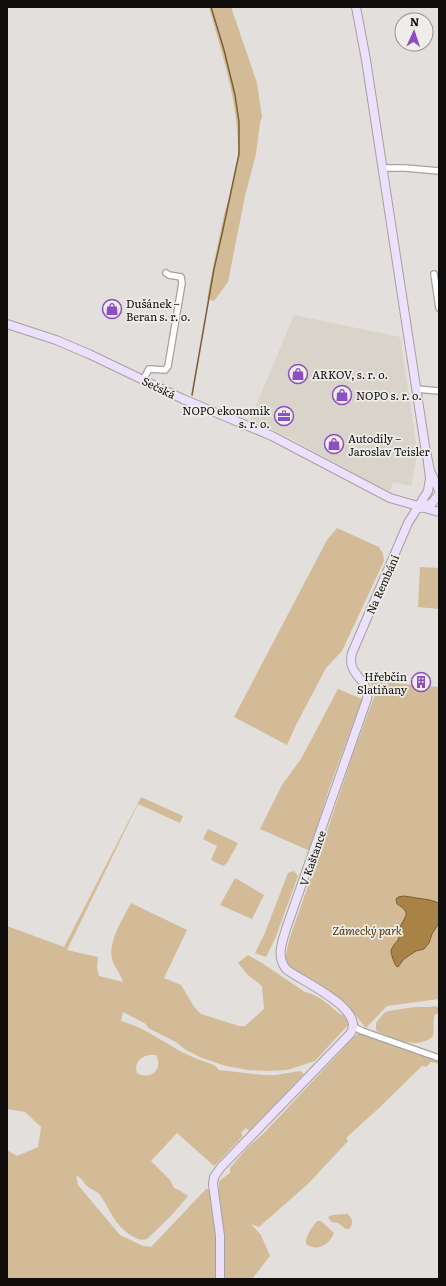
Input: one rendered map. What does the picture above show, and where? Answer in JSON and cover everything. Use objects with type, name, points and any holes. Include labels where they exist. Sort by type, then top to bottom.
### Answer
[{"type":"street","points":[[356,7],[366,60],[430,478],[428,490],[419,507]]},
{"type":"street","points":[[382,168],[405,168],[439,171]]},
{"type":"street","points":[[143,380],[149,369],[165,370],[168,366],[182,283],[181,278],[166,273]]},
{"type":"street","points":[[434,274],[439,308]]},
{"type":"street","name":"Sečská","points":[[7,324],[68,345],[183,399],[281,440],[384,496],[439,512]]},
{"type":"street","points":[[416,390],[439,391]]},
{"type":"street","points":[[428,464],[439,492]]},
{"type":"street","points":[[424,497],[430,492],[439,492]]},
{"type":"street","points":[[419,507],[433,502],[439,492]]},
{"type":"street","name":"Na Rembáni","points":[[351,663],[353,649],[408,523],[419,507]]},
{"type":"street","name":"V Kaštance","points":[[351,663],[353,670],[365,686],[368,693],[367,699],[286,929],[280,956],[281,963],[288,971],[342,1006],[353,1020],[354,1027]]},
{"type":"street","points":[[220,1279],[220,1236],[213,1184],[216,1175],[232,1156],[350,1034],[354,1027],[439,1058]]},
{"type":"shaded area","points":[[294,315],[400,337],[417,455],[411,486],[393,482],[390,491],[385,490],[288,437],[250,420]]},
{"type":"shaded area","points":[[404,896],[439,903],[439,923],[432,934],[429,943],[424,949],[416,951],[404,959],[398,967],[394,963],[391,951],[398,940],[400,927],[406,915],[406,912],[402,907],[397,904],[396,899]]},
{"type":"green space","points":[[209,7],[231,7],[257,83],[262,117],[256,154],[245,196],[228,282],[214,301],[207,299],[224,215],[234,176],[238,153],[238,134],[229,79]]},
{"type":"green space","points":[[337,528],[379,547],[383,554],[384,561],[342,651],[326,668],[287,745],[234,717],[327,540]]},
{"type":"green space","points":[[420,567],[439,568],[439,609],[418,607]]},
{"type":"green space","name":"Zámecký park","points":[[369,681],[439,687],[439,999],[387,1006],[366,1028],[345,1002],[316,982],[290,967],[285,958],[290,937],[376,692]]},
{"type":"green space","points":[[338,689],[362,699],[329,789],[310,851],[260,829],[282,785],[301,759]]},
{"type":"green space","points":[[141,797],[183,816],[180,823],[138,804],[67,950],[98,957],[97,967],[99,976],[123,982],[111,955],[116,932],[131,903],[187,930],[164,978],[181,985],[195,1008],[201,1014],[239,1026],[245,1026],[264,1009],[262,986],[248,975],[238,963],[248,955],[305,992],[315,995],[341,1015],[343,1014],[349,1024],[315,1061],[287,1070],[248,1070],[226,1066],[202,1058],[186,1050],[176,1042],[148,1028],[146,1024],[123,1012],[121,1021],[150,1033],[186,1054],[215,1066],[219,1070],[263,1075],[276,1075],[300,1071],[304,1074],[249,1131],[246,1128],[241,1133],[243,1136],[214,1166],[177,1133],[151,1161],[170,1180],[174,1188],[188,1196],[171,1216],[147,1239],[137,1239],[121,1227],[100,1195],[76,1175],[78,1185],[120,1235],[143,1246],[151,1247],[206,1189],[208,1189],[211,1192],[217,1243],[216,1279],[7,1279],[7,1150],[17,1156],[38,1147],[41,1127],[25,1112],[7,1109],[7,926],[64,947]],"holes":[[[149,1055],[156,1055],[158,1065],[157,1069],[151,1075],[147,1076],[137,1073],[136,1066],[140,1059]]]},
{"type":"green space","points":[[208,829],[238,843],[227,863],[223,866],[211,860],[217,846],[203,839]]},
{"type":"green space","points":[[294,871],[298,876],[275,939],[266,957],[255,953],[264,935],[288,873]]},
{"type":"green space","points":[[235,878],[264,895],[252,919],[220,905]]},
{"type":"green space","points":[[434,1006],[439,1007],[439,1014],[435,1014],[434,1016],[433,1036],[427,1040],[420,1043],[405,1042],[376,1031],[376,1023],[384,1013],[388,1011]]},
{"type":"green space","points":[[358,1033],[439,1060],[439,1064],[431,1062],[426,1067],[422,1066],[346,1138],[348,1141],[309,1183],[259,1227],[251,1224],[261,1235],[270,1256],[252,1279],[224,1279],[224,1242],[219,1198],[219,1181],[230,1173],[230,1168],[247,1148],[264,1133]]},
{"type":"green space","points":[[347,1214],[351,1217],[352,1221],[352,1225],[349,1229],[346,1229],[338,1223],[331,1222],[328,1217],[332,1215]]},
{"type":"green space","points":[[317,1221],[321,1221],[334,1233],[326,1244],[314,1247],[306,1244],[306,1240]]},
{"type":"waterway","points":[[192,395],[214,269],[239,154],[239,122],[235,95],[224,50],[211,7]]},
{"type":"place","name":"Dušánek – Beran s. r. o.","points":[[112,309]]},
{"type":"place","name":"ARKOV, s. r. o.","points":[[298,374]]},
{"type":"place","name":"NOPO s. r. o.","points":[[342,395]]},
{"type":"place","name":"NOPO ekonomik s. r. o.","points":[[284,416]]},
{"type":"place","name":"Autodíly – Jaroslav Teisler","points":[[334,444]]},
{"type":"place","name":"Hřebčín Slatiňany","points":[[421,682]]}]
